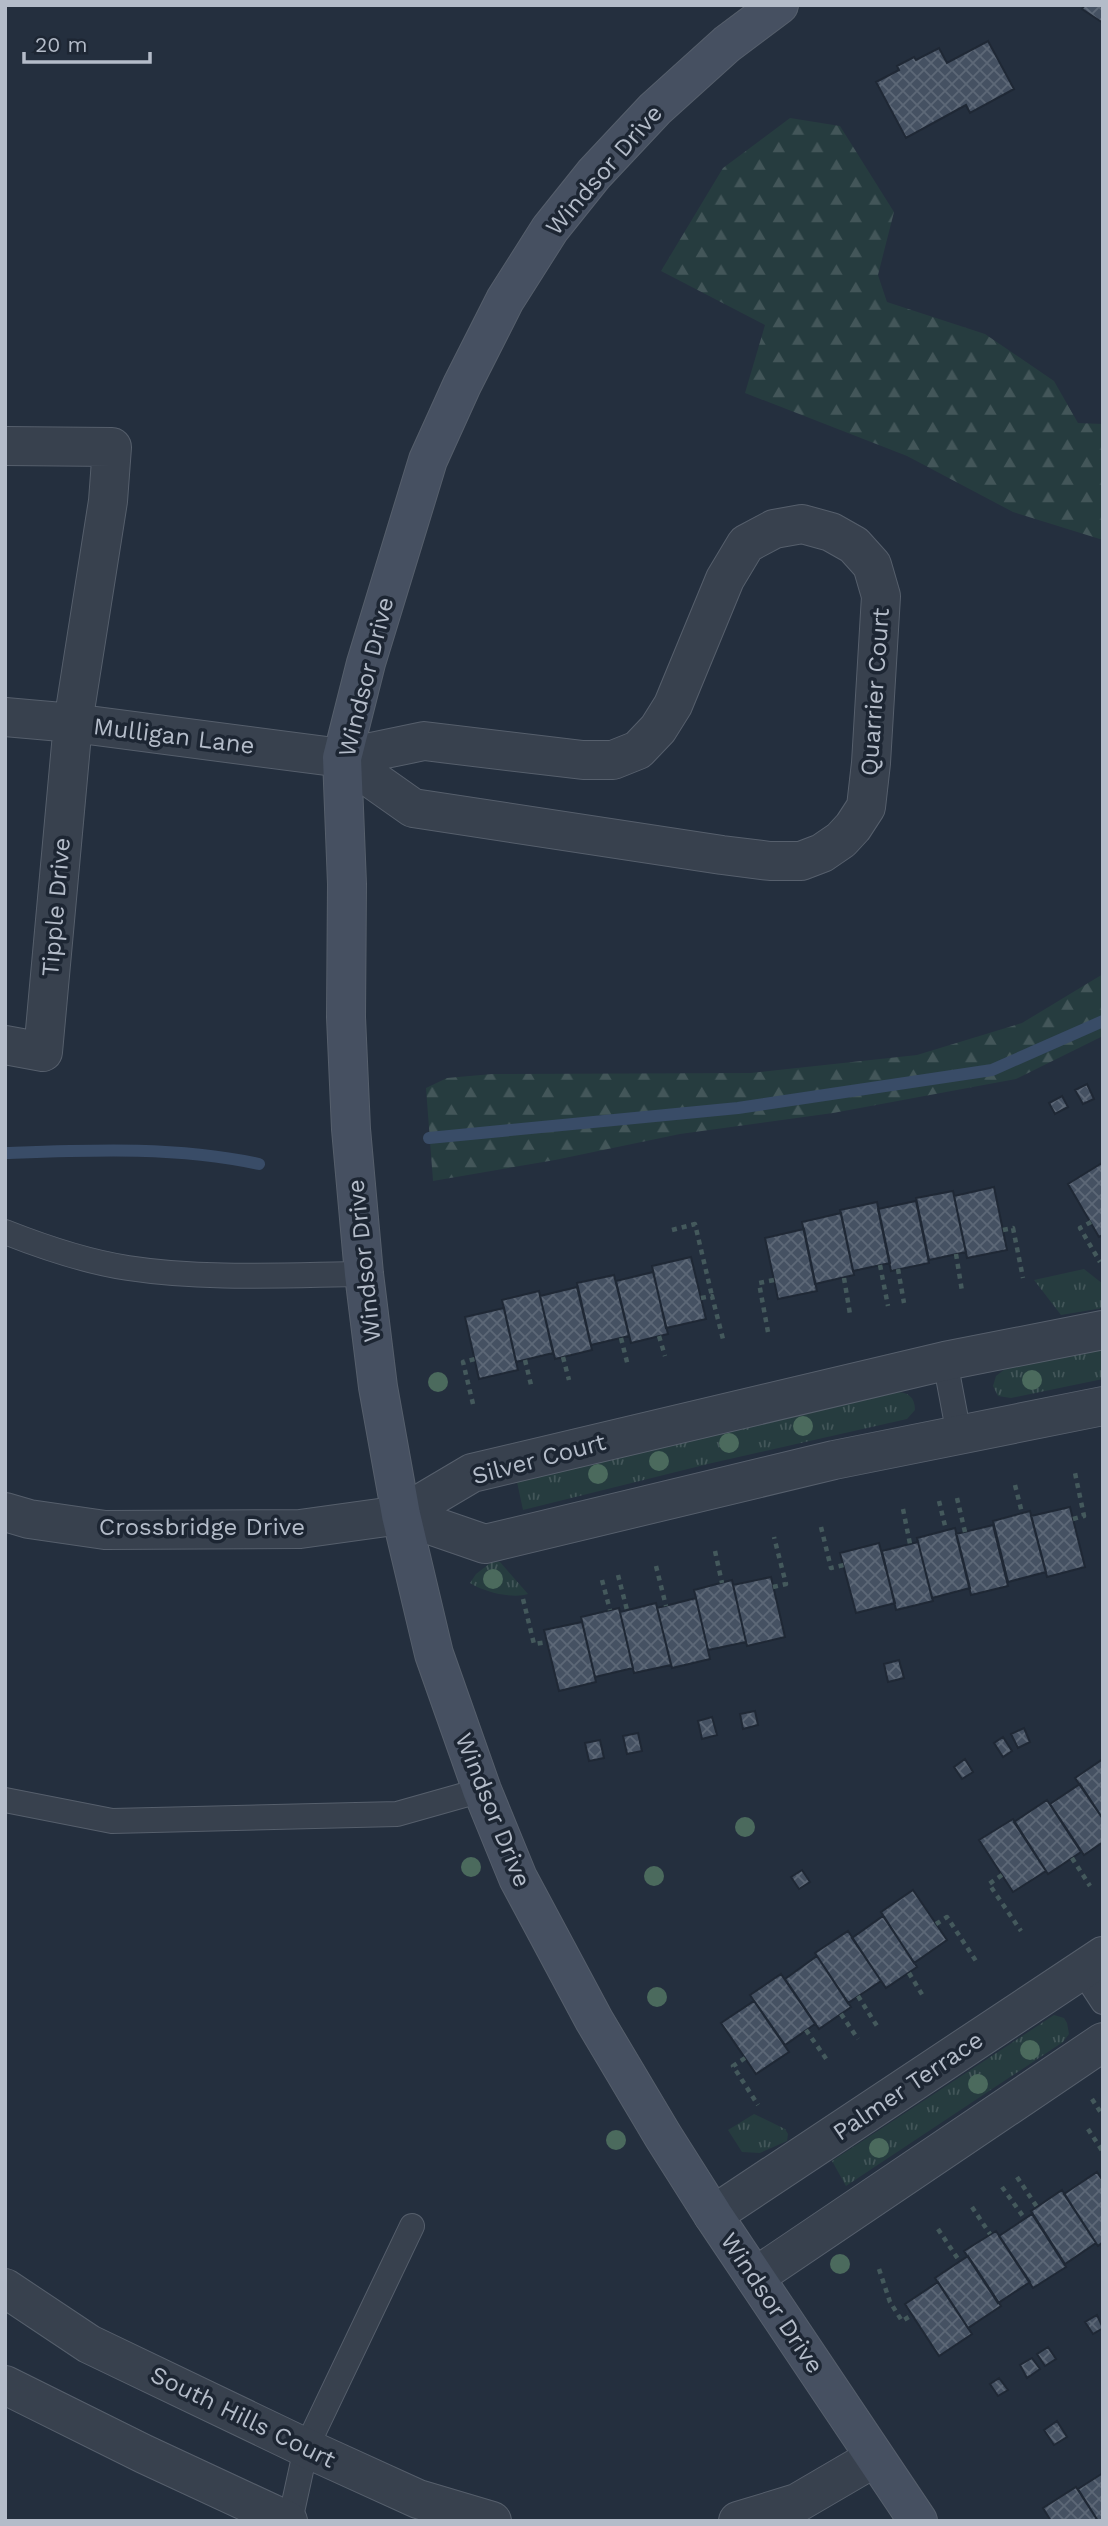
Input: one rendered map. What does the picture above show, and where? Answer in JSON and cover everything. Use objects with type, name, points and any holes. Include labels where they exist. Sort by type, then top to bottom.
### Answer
[{"type":"street","name":"Windsor Drive","points":[[779,5],[727,44],[655,108],[594,174],[550,229],[505,300],[428,460],[366,663],[342,758],[347,884],[346,1017],[351,1129],[364,1274],[378,1387],[401,1515],[434,1654],[482,1790],[518,1878],[601,2031],[713,2215],[874,2458],[908,2517]]},
{"type":"street","points":[[5,446],[112,447],[108,501],[73,723]]},
{"type":"street","name":"Quarrier Court","points":[[802,524],[831,532],[854,545],[872,565],[881,596],[866,807],[841,840],[822,853],[801,861],[770,861],[722,855],[413,808],[342,758],[424,741],[583,760],[613,760],[638,750],[657,729],[673,705],[726,579],[746,544],[775,529],[802,524]]},
{"type":"street","name":"Mulligan Lane","points":[[5,717],[73,723],[342,758]]},
{"type":"street","name":"Tipple Drive","points":[[5,1045],[43,1052],[73,723]]},
{"type":"street","name":"Silver Court","points":[[401,1515],[472,1473],[945,1361],[1103,1329]]},
{"type":"street","points":[[401,1515],[485,1544],[834,1460],[1103,1406]]},
{"type":"street","name":"Crossbridge Drive","points":[[5,1512],[29,1520],[105,1530],[300,1529],[401,1515]]},
{"type":"street","name":"Palmer Terrace","points":[[713,2215],[1092,1963]]},
{"type":"street","points":[[755,2277],[1103,2042]]},
{"type":"street","name":"South Hills Court","points":[[5,2288],[89,2344],[306,2448],[418,2499],[492,2521]]},
{"type":"street","points":[[5,2385],[144,2454],[289,2521]]},
{"type":"street","points":[[738,2521],[797,2503],[874,2458]]},
{"type":"lane","points":[[5,1232],[39,1245],[127,1268],[222,1275],[364,1274]]},
{"type":"lane","points":[[945,1361],[959,1435]]},
{"type":"lane","points":[[5,1800],[112,1821],[397,1814],[482,1790]]},
{"type":"lane","points":[[1092,1963],[1103,2002]]},
{"type":"lane","points":[[289,2521],[306,2448],[412,2226]]},
{"type":"path","points":[[1091,1222],[1080,1228],[1100,1262]]},
{"type":"path","points":[[672,1230],[695,1224],[724,1342]]},
{"type":"path","points":[[1003,1230],[1013,1228],[1023,1278]]},
{"type":"path","points":[[956,1254],[962,1291]]},
{"type":"path","points":[[880,1265],[888,1306]]},
{"type":"path","points":[[898,1269],[904,1303]]},
{"type":"path","points":[[844,1278],[850,1314]]},
{"type":"path","points":[[768,1332],[759,1283],[775,1280]]},
{"type":"path","points":[[701,1298],[712,1296]]},
{"type":"path","points":[[659,1336],[664,1356]]},
{"type":"path","points":[[621,1338],[628,1366]]},
{"type":"path","points":[[564,1357],[569,1380]]},
{"type":"path","points":[[473,1404],[463,1362],[474,1359]]},
{"type":"path","points":[[525,1360],[532,1390]]},
{"type":"path","points":[[1073,1519],[1084,1516],[1074,1474]]},
{"type":"path","points":[[1015,1485],[1022,1513]]},
{"type":"path","points":[[957,1497],[965,1532]]},
{"type":"path","points":[[939,1502],[946,1530]]},
{"type":"path","points":[[903,1509],[910,1544]]},
{"type":"path","points":[[821,1527],[831,1567],[844,1565]]},
{"type":"path","points":[[773,1587],[786,1584],[774,1537]]},
{"type":"path","points":[[715,1552],[722,1583]]},
{"type":"path","points":[[656,1566],[666,1606]]},
{"type":"path","points":[[618,1575],[627,1610]]},
{"type":"path","points":[[602,1580],[610,1610]]},
{"type":"path","points":[[523,1599],[534,1644],[547,1642]]},
{"type":"path","points":[[1072,1858],[1090,1886]]},
{"type":"path","points":[[1002,1875],[989,1884],[1021,1931]]},
{"type":"path","points":[[936,1924],[947,1917],[976,1961]]},
{"type":"path","points":[[909,1973],[923,1996]]},
{"type":"path","points":[[858,1996],[877,2026]]},
{"type":"path","points":[[841,2014],[858,2039]]},
{"type":"path","points":[[806,2030],[827,2060]]},
{"type":"path","points":[[745,2058],[733,2066],[758,2105]]},
{"type":"path","points":[[1088,2129],[1103,2152]]},
{"type":"path","points":[[1017,2177],[1037,2207]]},
{"type":"path","points":[[1002,2187],[1025,2220]]},
{"type":"path","points":[[972,2207],[990,2234]]},
{"type":"path","points":[[938,2229],[960,2262]]},
{"type":"path","points":[[879,2269],[891,2302],[902,2321],[912,2315]]},
{"type":"green space","points":[[790,118],[840,126],[894,212],[878,275],[887,302],[985,334],[1054,381],[1078,423],[1103,424],[1103,540],[1013,512],[907,456],[745,393],[765,325],[661,271],[723,168]]},
{"type":"green space","points":[[1103,974],[1103,1036],[1016,1079],[833,1113],[680,1134],[555,1160],[433,1181],[426,1088],[447,1078],[492,1074],[751,1073],[917,1055],[1022,1023]]},
{"type":"green space","points":[[1084,1269],[1103,1284],[1103,1308],[1061,1315],[1034,1280]]},
{"type":"green space","points":[[1103,1350],[1103,1379],[1011,1398],[998,1396],[993,1386],[996,1376],[1005,1369]]},
{"type":"green space","points":[[896,1392],[907,1394],[914,1402],[915,1410],[907,1419],[712,1463],[523,1510],[517,1482]]},
{"type":"green space","points":[[493,1561],[500,1562],[528,1594],[498,1594],[470,1583],[476,1574]]},
{"type":"green space","points":[[1054,2015],[1064,2018],[1067,2023],[1069,2034],[1063,2042],[846,2186],[832,2161]]},
{"type":"green space","points":[[754,2114],[785,2129],[788,2134],[787,2141],[760,2153],[742,2152],[728,2130]]},
{"type":"building","points":[[1085,5],[1103,5],[1103,23],[1082,9]]},
{"type":"building","points":[[988,41],[1014,89],[970,113],[966,105],[906,138],[876,82],[899,70],[897,66],[914,57],[916,60],[939,48],[947,63]]},
{"type":"building","points":[[1087,1084],[1094,1099],[1083,1104],[1075,1090]]},
{"type":"building","points":[[1062,1096],[1068,1107],[1055,1114],[1049,1103]]},
{"type":"building","points":[[1102,1163],[1103,1235],[1099,1237],[1068,1184]]},
{"type":"building","points":[[994,1187],[1007,1250],[967,1258],[954,1196]]},
{"type":"building","points":[[953,1191],[966,1252],[929,1260],[916,1198]]},
{"type":"building","points":[[916,1201],[929,1263],[891,1271],[878,1209]]},
{"type":"building","points":[[877,1202],[890,1263],[853,1271],[840,1210]]},
{"type":"building","points":[[841,1213],[854,1275],[815,1284],[802,1222]]},
{"type":"building","points":[[804,1229],[817,1291],[778,1299],[765,1238]]},
{"type":"building","points":[[691,1257],[706,1319],[666,1328],[652,1266]]},
{"type":"building","points":[[653,1272],[668,1334],[631,1343],[616,1281]]},
{"type":"building","points":[[614,1275],[629,1336],[591,1345],[577,1283]]},
{"type":"building","points":[[577,1287],[592,1350],[555,1359],[540,1296]]},
{"type":"building","points":[[539,1291],[553,1353],[516,1362],[502,1300]]},
{"type":"building","points":[[504,1308],[518,1370],[479,1379],[465,1317]]},
{"type":"building","points":[[1070,1507],[1085,1567],[1047,1577],[1031,1516]]},
{"type":"building","points":[[1030,1511],[1046,1572],[1008,1582],[993,1521]]},
{"type":"building","points":[[993,1525],[1008,1586],[971,1595],[956,1534]]},
{"type":"building","points":[[955,1528],[970,1588],[932,1598],[917,1538]]},
{"type":"building","points":[[918,1542],[933,1601],[896,1610],[882,1551]]},
{"type":"building","points":[[879,1543],[895,1603],[856,1613],[840,1553]]},
{"type":"building","points":[[771,1577],[785,1637],[747,1646],[733,1585]]},
{"type":"building","points":[[732,1580],[746,1642],[708,1650],[694,1590]]},
{"type":"building","points":[[696,1598],[710,1659],[672,1668],[657,1608]]},
{"type":"building","points":[[656,1603],[671,1665],[634,1673],[620,1612]]},
{"type":"building","points":[[619,1608],[633,1668],[595,1677],[581,1617]]},
{"type":"building","points":[[582,1622],[596,1682],[559,1691],[544,1630]]},
{"type":"building","points":[[899,1660],[904,1678],[888,1682],[884,1664]]},
{"type":"building","points":[[755,1711],[758,1725],[743,1729],[740,1714]]},
{"type":"building","points":[[712,1717],[717,1735],[702,1739],[698,1721]]},
{"type":"building","points":[[1024,1728],[1030,1742],[1018,1748],[1011,1734]]},
{"type":"building","points":[[638,1733],[642,1751],[627,1754],[623,1736]]},
{"type":"building","points":[[1003,1737],[1012,1751],[1003,1757],[994,1743]]},
{"type":"building","points":[[600,1740],[604,1758],[589,1761],[585,1743]]},
{"type":"building","points":[[965,1759],[973,1772],[962,1779],[954,1767]]},
{"type":"building","points":[[1103,1759],[1103,1819],[1075,1778]]},
{"type":"building","points":[[1080,1784],[1103,1819],[1103,1842],[1084,1855],[1050,1804]]},
{"type":"building","points":[[1047,1800],[1081,1852],[1048,1874],[1014,1822]]},
{"type":"building","points":[[1013,1819],[1046,1871],[1013,1892],[979,1840]]},
{"type":"building","points":[[802,1870],[810,1882],[799,1889],[791,1877]]},
{"type":"building","points":[[913,1890],[947,1940],[914,1963],[881,1912]]},
{"type":"building","points":[[883,1916],[917,1967],[886,1988],[852,1938]]},
{"type":"building","points":[[848,1931],[881,1981],[848,2003],[815,1953]]},
{"type":"building","points":[[817,1956],[851,2007],[819,2029],[785,1979]]},
{"type":"building","points":[[781,1974],[815,2024],[785,2045],[750,1995]]},
{"type":"building","points":[[754,2001],[789,2052],[756,2074],[721,2023]]},
{"type":"building","points":[[1097,2172],[1103,2181],[1103,2242],[1098,2246],[1064,2194]]},
{"type":"building","points":[[1062,2190],[1096,2243],[1065,2264],[1031,2211]]},
{"type":"building","points":[[1032,2214],[1066,2267],[1033,2288],[999,2236]]},
{"type":"building","points":[[996,2231],[1030,2282],[998,2303],[964,2251]]},
{"type":"building","points":[[968,2256],[1001,2306],[968,2328],[935,2278]]},
{"type":"building","points":[[938,2282],[972,2334],[939,2356],[905,2304]]},
{"type":"building","points":[[1097,2315],[1103,2328],[1093,2334],[1085,2322]]},
{"type":"building","points":[[1048,2347],[1056,2359],[1045,2366],[1037,2354]]},
{"type":"building","points":[[1032,2358],[1040,2369],[1027,2378],[1020,2365]]},
{"type":"building","points":[[999,2378],[1008,2390],[998,2396],[990,2384]]},
{"type":"building","points":[[1057,2421],[1067,2437],[1054,2445],[1044,2430]]},
{"type":"building","points":[[1103,2473],[1103,2521],[1098,2521],[1078,2489]]},
{"type":"building","points":[[1076,2487],[1098,2521],[1051,2521],[1043,2508]]},
{"type":"waterway","points":[[429,1138],[738,1108],[992,1070],[1103,1021]]},
{"type":"waterway","points":[[5,1153],[100,1150],[164,1152],[259,1164]]}]
